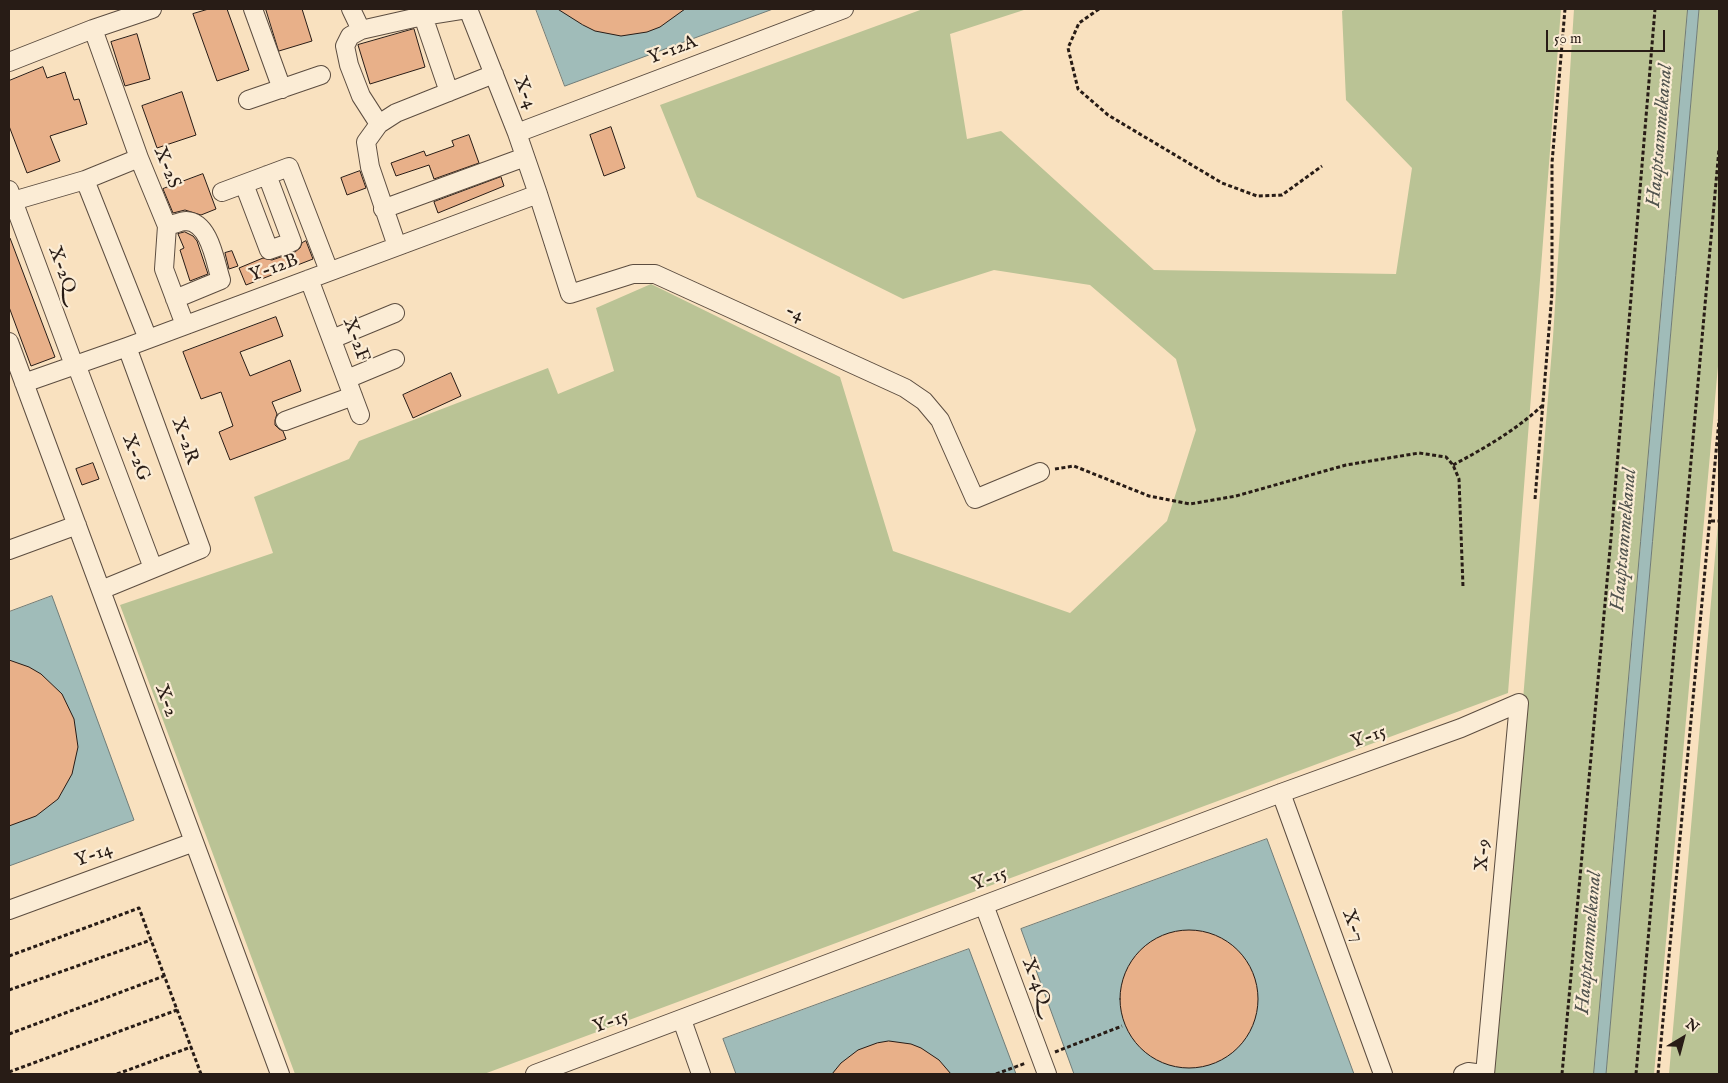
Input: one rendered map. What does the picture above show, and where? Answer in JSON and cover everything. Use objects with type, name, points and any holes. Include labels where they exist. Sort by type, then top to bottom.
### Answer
[{"type":"street","points":[[9,62],[93,29],[152,9]]},
{"type":"street","points":[[254,9],[282,88]]},
{"type":"street","points":[[351,9],[361,30]]},
{"type":"street","points":[[379,124],[361,96],[349,65],[345,46],[350,36],[361,30],[423,16],[467,9]]},
{"type":"street","name":"X-4","points":[[467,9],[517,133],[538,194]]},
{"type":"street","name":"Y-12A","points":[[517,133],[844,9]]},
{"type":"street","points":[[423,16],[449,92]]},
{"type":"street","name":"X-2S","points":[[93,29],[138,158],[167,226],[164,268],[185,325]]},
{"type":"street","points":[[397,246],[383,210],[370,166],[366,142],[379,124],[396,113],[494,74]]},
{"type":"street","points":[[248,100],[321,75]]},
{"type":"street","points":[[11,196],[85,180],[138,158]]},
{"type":"street","points":[[383,210],[525,158]]},
{"type":"street","points":[[222,192],[288,167],[329,272]]},
{"type":"street","points":[[267,175],[292,242]]},
{"type":"street","points":[[85,180],[148,339]]},
{"type":"street","points":[[244,184],[270,250],[314,233]]},
{"type":"street","name":"Y-12B","points":[[24,383],[127,347],[538,194]]},
{"type":"street","name":"-4","points":[[538,194],[570,294],[633,274],[655,274],[905,388],[924,401],[940,420],[975,499],[1040,472]]},
{"type":"street","name":"X-2Q","points":[[11,196],[75,364]]},
{"type":"street","points":[[167,226],[186,221],[199,225],[207,234],[221,280],[174,299]]},
{"type":"street","name":"X-2F","points":[[309,279],[360,415]]},
{"type":"street","points":[[332,339],[395,313]]},
{"type":"street","name":"X-2","points":[[9,342],[280,1074]]},
{"type":"street","name":"X-2R","points":[[127,347],[201,549],[153,568]]},
{"type":"street","points":[[285,421],[350,387],[395,359]]},
{"type":"street","name":"X-2G","points":[[75,364],[153,568]]},
{"type":"street","points":[[9,550],[77,525]]},
{"type":"street","points":[[101,590],[153,568]]},
{"type":"street","name":"X-9","points":[[1461,728],[1518,703],[1475,1074]]},
{"type":"street","name":"Y-15","points":[[535,1074],[1281,793],[1461,728]]},
{"type":"street","name":"X-7","points":[[1281,793],[1384,1074]]},
{"type":"street","name":"Y-14","points":[[9,910],[194,842]]},
{"type":"street","name":"X-4Q","points":[[984,906],[1047,1074]]},
{"type":"street","points":[[682,1020],[701,1074]]},
{"type":"path","points":[[1099,9],[1079,23],[1068,48],[1078,89],[1108,115],[1222,183],[1257,196],[1282,194],[1322,166]]},
{"type":"path","points":[[1535,499],[1552,293],[1552,163],[1565,9]]},
{"type":"path","points":[[1562,1074],[1612,528],[1656,9]]},
{"type":"path","points":[[1636,1074],[1719,149]]},
{"type":"path","points":[[1453,465],[1489,445],[1527,420],[1543,405]]},
{"type":"path","points":[[1658,1074],[1719,420]]},
{"type":"path","points":[[1040,472],[1074,466],[1149,496],[1190,504],[1236,496],[1346,465],[1419,453],[1446,457],[1453,465],[1459,479],[1463,587]]},
{"type":"path","points":[[1711,521],[1719,520]]},
{"type":"path","points":[[9,956],[139,908],[201,1074]]},
{"type":"path","points":[[9,990],[151,940]]},
{"type":"path","points":[[9,1034],[164,976]]},
{"type":"path","points":[[9,1072],[177,1010]]},
{"type":"path","points":[[996,1074],[1122,1026]]},
{"type":"path","points":[[117,1074],[191,1047]]},
{"type":"green space","points":[[923,9],[1027,9],[950,34],[967,139],[1001,131],[1154,270],[1396,274],[1412,168],[1346,100],[1342,11],[1346,9],[1561,9],[1508,693],[484,1074],[295,1074],[120,605],[273,553],[254,497],[349,459],[359,441],[548,368],[558,394],[614,371],[596,308],[651,284],[840,377],[893,551],[1070,613],[1167,521],[1196,430],[1176,359],[1090,285],[994,270],[903,299],[697,197],[660,105]]},
{"type":"green space","points":[[1574,9],[1688,9],[1594,1074],[1492,1074],[1553,337]]},
{"type":"green space","points":[[1699,9],[1719,9],[1719,355],[1654,1074],[1606,1074]]},
{"type":"green space","points":[[1719,512],[1719,1074],[1669,1074]]},
{"type":"water","points":[[536,9],[773,9],[565,86]]},
{"type":"water","points":[[1688,9],[1699,9],[1606,1074],[1594,1074]]},
{"type":"water","points":[[52,596],[134,820],[9,866],[9,612]]},
{"type":"water","points":[[1267,839],[1354,1074],[1074,1074],[1021,929]]},
{"type":"water","points":[[969,949],[1016,1074],[736,1074],[723,1039]]},
{"type":"building","points":[[209,9],[227,9],[249,70],[217,81],[193,14]]},
{"type":"building","points":[[266,9],[302,9],[312,41],[279,51]]},
{"type":"building","points":[[558,9],[685,9],[660,27],[647,32],[621,36],[595,31]]},
{"type":"building","points":[[414,29],[425,67],[370,84],[358,45]]},
{"type":"building","points":[[137,34],[150,79],[125,86],[111,42]]},
{"type":"building","points":[[43,67],[47,78],[65,72],[74,100],[79,99],[87,124],[50,136],[60,161],[27,173],[9,126],[9,81]]},
{"type":"building","points":[[182,92],[196,135],[157,148],[142,106]]},
{"type":"building","points":[[611,127],[625,168],[604,176],[590,135]]},
{"type":"building","points":[[469,135],[479,163],[434,179],[429,165],[396,176],[391,163],[424,151],[426,156],[454,146],[452,141]]},
{"type":"building","points":[[360,171],[366,188],[347,195],[341,178]]},
{"type":"building","points":[[203,174],[216,209],[201,215],[185,210],[173,213],[163,189]]},
{"type":"building","points":[[501,177],[504,186],[438,213],[434,202]]},
{"type":"building","points":[[185,232],[193,236],[197,241],[208,274],[190,281],[180,250],[184,248],[178,234]]},
{"type":"building","points":[[9,238],[55,357],[31,366],[9,307]]},
{"type":"building","points":[[306,241],[313,259],[246,285],[239,268],[263,258],[272,260],[295,252]]},
{"type":"building","points":[[232,251],[238,266],[229,269],[225,253]]},
{"type":"building","points":[[276,317],[283,336],[240,352],[250,376],[290,360],[301,391],[272,402],[277,414],[275,425],[283,431],[286,439],[230,460],[219,432],[233,426],[221,392],[201,399],[183,352]]},
{"type":"building","points":[[451,373],[461,396],[413,418],[403,395]]},
{"type":"building","points":[[93,463],[99,479],[82,485],[76,469]]},
{"type":"building","points":[[9,660],[29,667],[41,674],[62,694],[74,719],[78,747],[72,774],[58,799],[36,816],[9,826]]},
{"type":"building","points":[[1189,930],[1203,931],[1216,935],[1228,941],[1238,950],[1247,960],[1253,972],[1257,985],[1257,1013],[1253,1026],[1247,1038],[1238,1048],[1228,1057],[1216,1063],[1203,1067],[1189,1068],[1175,1067],[1162,1063],[1150,1057],[1140,1048],[1131,1038],[1125,1026],[1121,1013],[1120,999],[1121,985],[1125,972],[1131,960],[1140,950],[1150,941],[1162,935],[1175,931]]},
{"type":"building","points":[[889,1041],[911,1044],[921,1048],[939,1060],[951,1074],[832,1074],[841,1063],[858,1050]]},
{"type":"water label","name":"Hauptsammelkanal","points":[[1661,136]]},
{"type":"water label","name":"Hauptsammelkanal","points":[[1625,540]]},
{"type":"water label","name":"Hauptsammelkanal","points":[[1590,943]]}]
